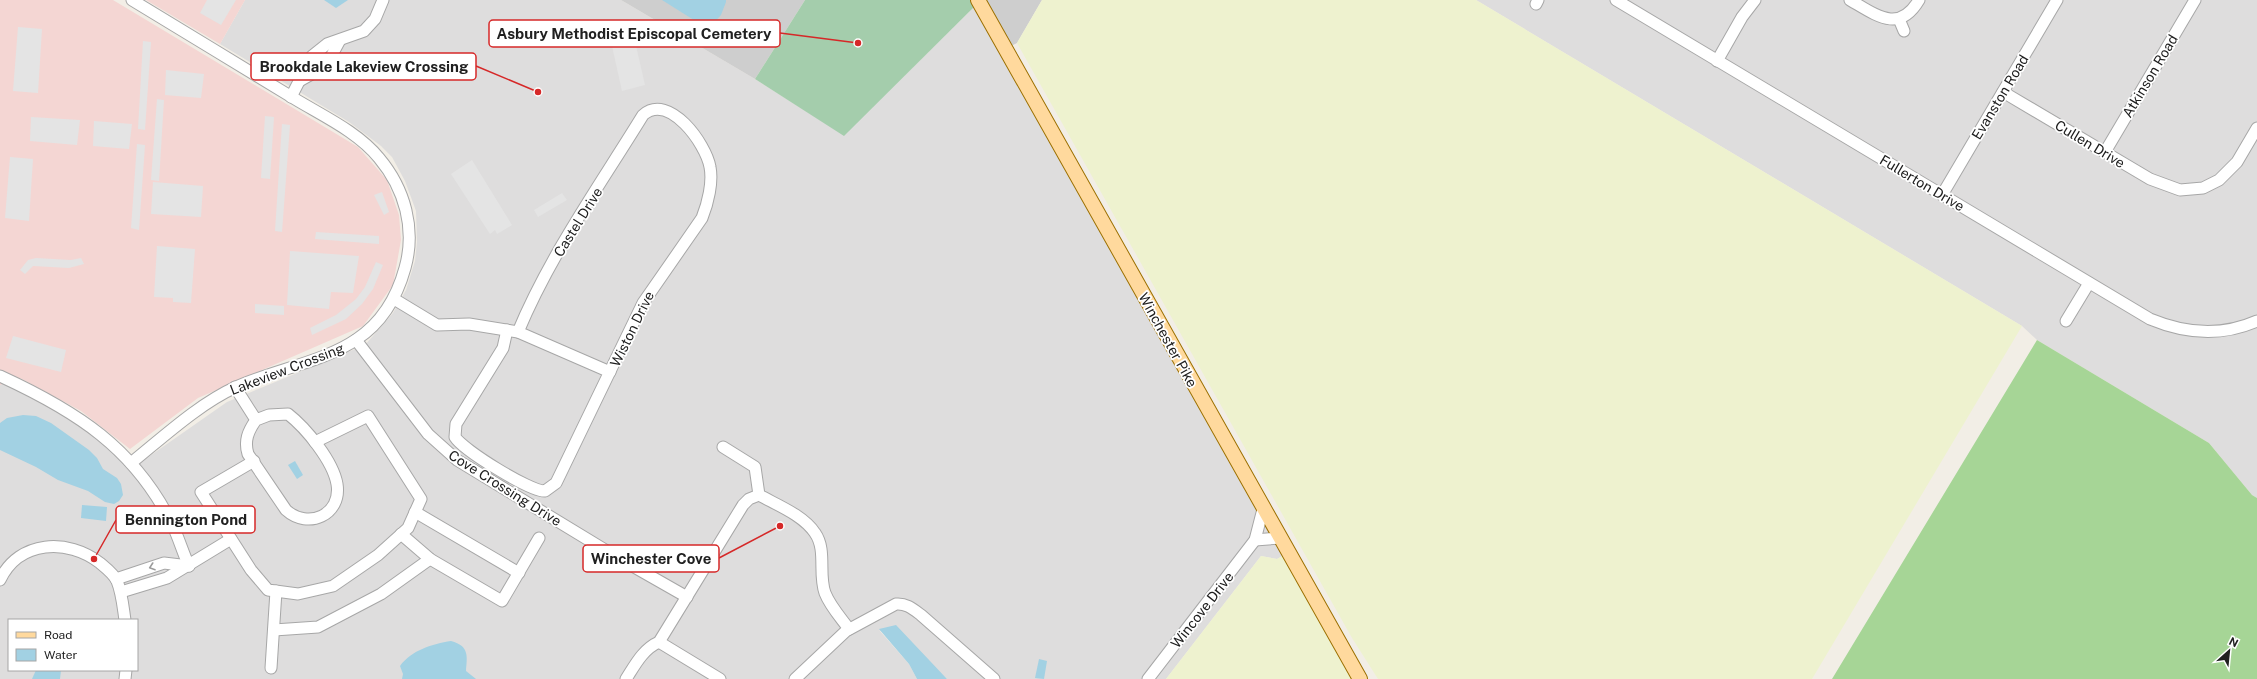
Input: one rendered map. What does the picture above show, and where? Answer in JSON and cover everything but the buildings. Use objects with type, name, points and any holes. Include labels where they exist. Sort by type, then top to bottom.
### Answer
[{"type":"main road","name":"Winchester Pike","points":[[978,0],[1360,679]]},
{"type":"street","name":"Lakeview Crossing","points":[[131,463],[179,424],[235,387],[342,348],[356,340],[376,323],[394,299],[404,274],[408,252],[408,223],[404,201],[394,178],[368,146],[132,0]]},
{"type":"street","points":[[291,97],[301,80],[305,66],[312,56],[327,44],[364,31],[369,27],[379,12],[383,0]]},
{"type":"street","name":"Fullerton Drive","points":[[1616,0],[2150,320],[2179,330],[2205,333],[2238,328],[2257,321]]},
{"type":"street","points":[[1717,61],[1742,17],[1755,0]]},
{"type":"street","points":[[1850,0],[1881,18],[1890,20],[1899,19],[1908,14],[1919,0]]},
{"type":"street","name":"Evanston Road","points":[[1942,194],[2057,0]]},
{"type":"street","name":"Atkinson Road","points":[[2105,152],[2195,0]]},
{"type":"street","points":[[1899,19],[1904,31]]},
{"type":"street","points":[[301,80],[326,66],[340,40]]},
{"type":"street","name":"Cullen Drive","points":[[2003,92],[2150,179],[2180,190],[2204,188],[2219,180],[2237,162],[2257,128]]},
{"type":"street","name":"Wiston Drive","points":[[502,470],[540,491],[553,486],[643,303],[702,218],[708,199],[710,167],[697,138],[680,119],[665,109],[653,109],[643,114]]},
{"type":"street","name":"Castel Drive","points":[[502,470],[462,446],[454,432],[456,424],[643,114]]},
{"type":"street","points":[[2066,321],[2089,283]]},
{"type":"street","points":[[394,299],[437,324],[469,324],[513,331],[610,372]]},
{"type":"street","name":"Cove Crossing Drive","points":[[356,340],[428,434],[457,460],[615,556],[687,597]]},
{"type":"street","points":[[0,376],[75,414],[113,445],[131,463],[154,493],[173,526],[189,566]]},
{"type":"street","points":[[235,387],[256,420]]},
{"type":"street","points":[[288,414],[315,442],[332,470],[337,484],[337,496],[326,513],[316,519],[306,521],[293,517],[286,510],[245,446],[247,436],[256,420],[269,415],[288,414]]},
{"type":"street","points":[[254,461],[201,492],[251,570],[268,590],[298,594],[333,586],[378,555],[408,528],[421,499],[368,416],[315,442]]},
{"type":"street","points":[[723,447],[755,467],[759,495]]},
{"type":"street","points":[[626,679],[641,655],[659,642],[743,505],[749,499],[759,495]]},
{"type":"street","points":[[759,495],[802,520],[816,534],[822,555],[822,582],[825,594],[849,629]]},
{"type":"street","name":"Wincove Drive","points":[[1148,679],[1255,540],[1263,509]]},
{"type":"street","points":[[415,512],[519,573]]},
{"type":"street","points":[[401,534],[430,559],[502,601],[539,538]]},
{"type":"street","points":[[1255,540],[1280,538]]},
{"type":"street","points":[[121,592],[167,578],[189,566],[231,539]]},
{"type":"street","points":[[0,580],[13,561],[32,550],[60,546],[85,553],[107,570],[116,580],[121,592],[125,619]]},
{"type":"street","points":[[274,630],[318,627],[381,594],[430,559]]},
{"type":"street","points":[[116,580],[164,563],[189,566]]},
{"type":"street","points":[[271,668],[276,591]]},
{"type":"street","points":[[795,679],[849,629],[896,604],[905,604],[921,615],[994,679]]},
{"type":"street","points":[[659,642],[720,679]]},
{"type":"shaded area","points":[[0,0],[113,0],[358,147],[387,180],[399,215],[401,240],[393,285],[363,326],[198,398],[130,449],[81,411],[20,378],[0,385]]},
{"type":"shaded area","points":[[146,0],[245,0],[220,44]]},
{"type":"shaded area","points":[[207,0],[236,0],[221,25],[200,13]]},
{"type":"shaded area","points":[[245,0],[621,0],[755,79],[844,135],[974,7],[1257,512],[1284,555],[1277,559],[1261,556],[1166,679],[947,679],[923,656],[879,630],[909,664],[917,679],[0,679],[0,376],[42,396],[131,463],[144,460],[227,402],[365,345],[393,313],[406,290],[415,261],[417,242],[416,211],[405,181],[392,157],[381,146],[349,122],[220,44]]},
{"type":"shaded area","points":[[621,0],[805,0],[755,79]]},
{"type":"shaded area","points":[[985,0],[1042,0],[1017,43],[1011,46]]},
{"type":"shaded area","points":[[1476,0],[2257,0],[2257,498],[2252,495],[2209,443],[2037,340],[2022,326]]},
{"type":"shaded area","points":[[631,24],[645,85],[622,91],[608,28]]},
{"type":"shaded area","points":[[18,27],[42,29],[38,93],[13,91]]},
{"type":"shaded area","points":[[143,41],[151,42],[145,130],[138,129]]},
{"type":"shaded area","points":[[166,70],[204,74],[201,98],[165,95]]},
{"type":"shaded area","points":[[157,99],[164,100],[159,181],[151,180]]},
{"type":"shaded area","points":[[265,116],[274,117],[270,179],[261,178]]},
{"type":"shaded area","points":[[31,117],[80,120],[77,145],[30,141]]},
{"type":"shaded area","points":[[94,121],[132,124],[129,149],[93,146]]},
{"type":"shaded area","points":[[282,124],[290,125],[282,232],[275,231]]},
{"type":"shaded area","points":[[137,144],[145,145],[139,230],[131,228]]},
{"type":"shaded area","points":[[10,157],[33,159],[29,221],[5,218]]},
{"type":"shaded area","points":[[472,160],[512,225],[497,234],[495,230],[490,234],[451,174]]},
{"type":"shaded area","points":[[153,182],[203,186],[201,217],[151,214]]},
{"type":"shaded area","points":[[382,192],[389,212],[384,215],[374,195]]},
{"type":"shaded area","points":[[562,193],[567,200],[538,217],[534,210]]},
{"type":"shaded area","points":[[316,232],[379,236],[379,244],[315,239]]},
{"type":"shaded area","points":[[157,246],[195,249],[191,303],[173,302],[173,298],[154,297]]},
{"type":"shaded area","points":[[290,251],[359,256],[353,293],[331,292],[329,309],[287,305]]},
{"type":"shaded area","points":[[36,258],[71,260],[81,258],[84,264],[69,268],[33,266],[25,274],[20,270],[28,260]]},
{"type":"shaded area","points":[[376,262],[383,265],[373,289],[362,304],[346,319],[312,335],[310,328],[336,315],[356,299],[365,287]]},
{"type":"shaded area","points":[[255,304],[284,306],[284,315],[255,313]]},
{"type":"shaded area","points":[[13,336],[66,350],[61,372],[6,358]]},
{"type":"green space","points":[[805,0],[971,0],[974,7],[844,136],[755,79]]},
{"type":"green space","points":[[1042,0],[1476,0],[2022,326],[1812,679],[1378,679],[1352,638],[1017,43]]},
{"type":"green space","points":[[2037,340],[2209,443],[2252,495],[2257,498],[2257,679],[1832,679]]},
{"type":"green space","points":[[1284,555],[1353,679],[1166,679],[1261,556],[1277,559]]},
{"type":"water","points":[[324,0],[348,0],[336,8]]},
{"type":"water","points":[[662,0],[726,0],[726,2],[721,15],[710,27],[697,22]]},
{"type":"water","points":[[23,415],[36,416],[51,423],[89,450],[97,458],[103,469],[117,478],[121,484],[123,495],[119,501],[114,504],[105,502],[88,491],[58,480],[36,467],[0,450],[0,423],[7,418]]},
{"type":"water","points":[[295,461],[303,475],[297,479],[288,465]]},
{"type":"water","points":[[82,505],[107,507],[106,521],[81,518]]},
{"type":"water","points":[[896,625],[947,679],[917,679],[909,664],[879,629]]},
{"type":"water","points":[[451,641],[462,646],[464,649],[467,657],[466,671],[476,679],[402,679],[403,674],[400,666],[410,656],[430,646]]},
{"type":"water","points":[[1039,659],[1047,661],[1044,679],[1035,678]]},
{"type":"water","points":[[36,671],[61,671],[60,679],[32,679]]},
{"type":"place","name":"Asbury Methodist Episcopal Cemetery","points":[[858,43]]},
{"type":"place","name":"Brookdale Lakeview Crossing","points":[[538,92]]},
{"type":"place","name":"Winchester Cove","points":[[780,526]]},
{"type":"place","name":"Bennington Pond","points":[[94,559]]}]
